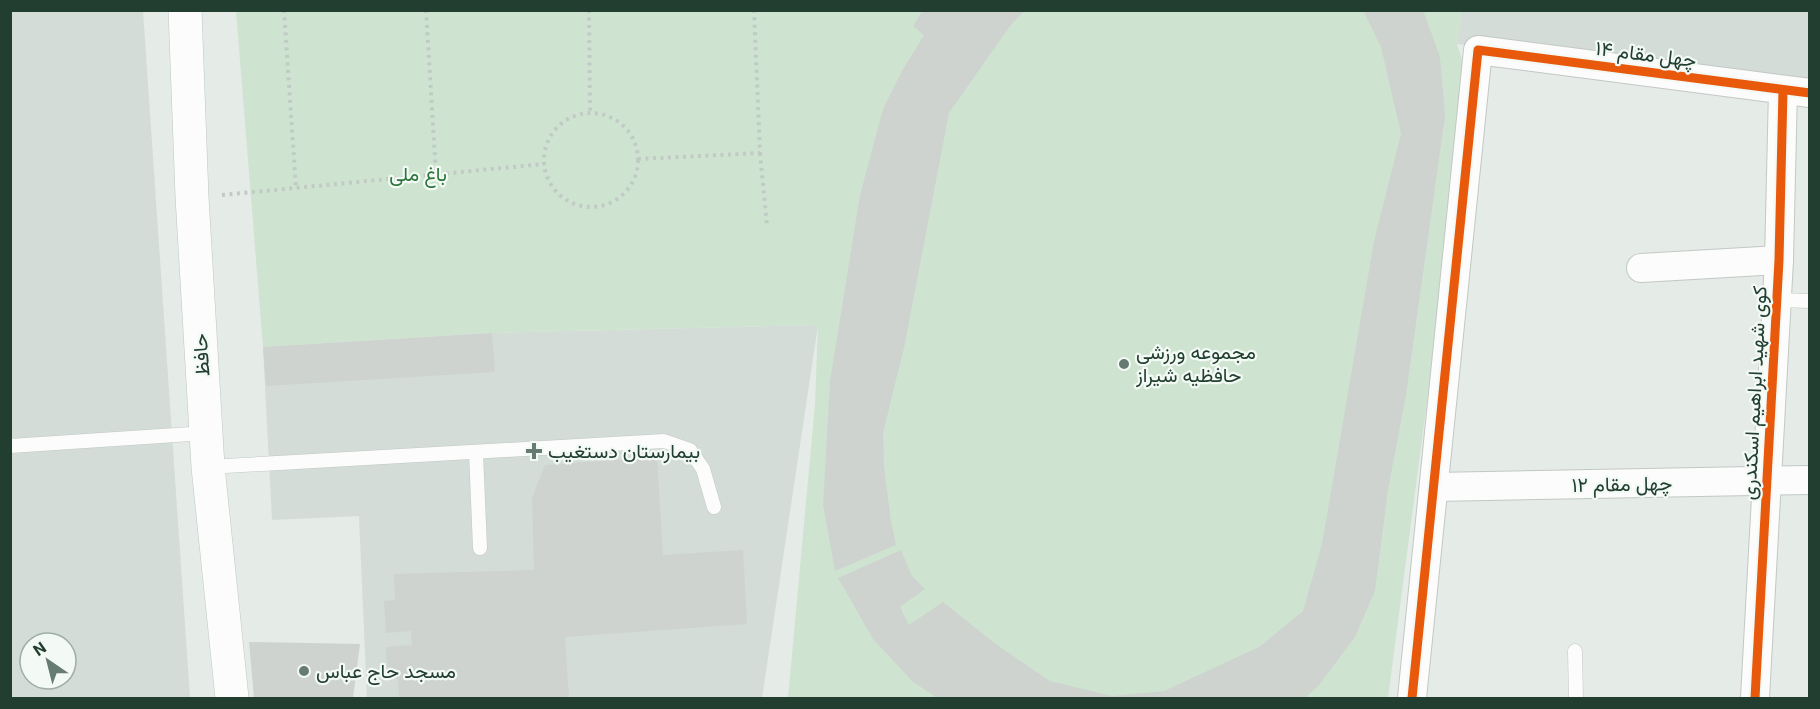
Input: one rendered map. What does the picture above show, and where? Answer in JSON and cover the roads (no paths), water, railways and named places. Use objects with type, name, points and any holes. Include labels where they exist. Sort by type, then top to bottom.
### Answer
[{"type":"main road","name":"حافظ","points":[[185,10],[192,197],[208,467],[232,699]]},
{"type":"street","name":"چهل مقام ۱۴","points":[[1434,487],[1478,50],[1796,92]]},
{"type":"street","name":"کوی شهید ابراهیم اسکندری","points":[[1755,699],[1779,260],[1796,92]]},
{"type":"street","points":[[1641,268],[1779,260]]},
{"type":"street","name":"چهل مقام ۱۲","points":[[1434,487],[1809,480]]},
{"type":"street","points":[[1412,699],[1434,487]]},
{"type":"lane","points":[[1777,300],[1809,301]]},
{"type":"lane","points":[[10,446],[206,433]]},
{"type":"lane","points":[[208,467],[664,441],[690,450],[703,469],[714,507]]},
{"type":"lane","points":[[477,453],[480,548]]},
{"type":"lane","points":[[1575,651],[1576,699]]},
{"type":"place","name":"مجموعه ورزشی حافظیه شیراز","points":[[1124,364]]},
{"type":"place","name":"بیمارستان دستغیب","points":[[534,451]]},
{"type":"place","name":"مسجد حاج عباس","points":[[304,671]]},
{"type":"park label","name":"باغ ملی","points":[[418,174]]}]
